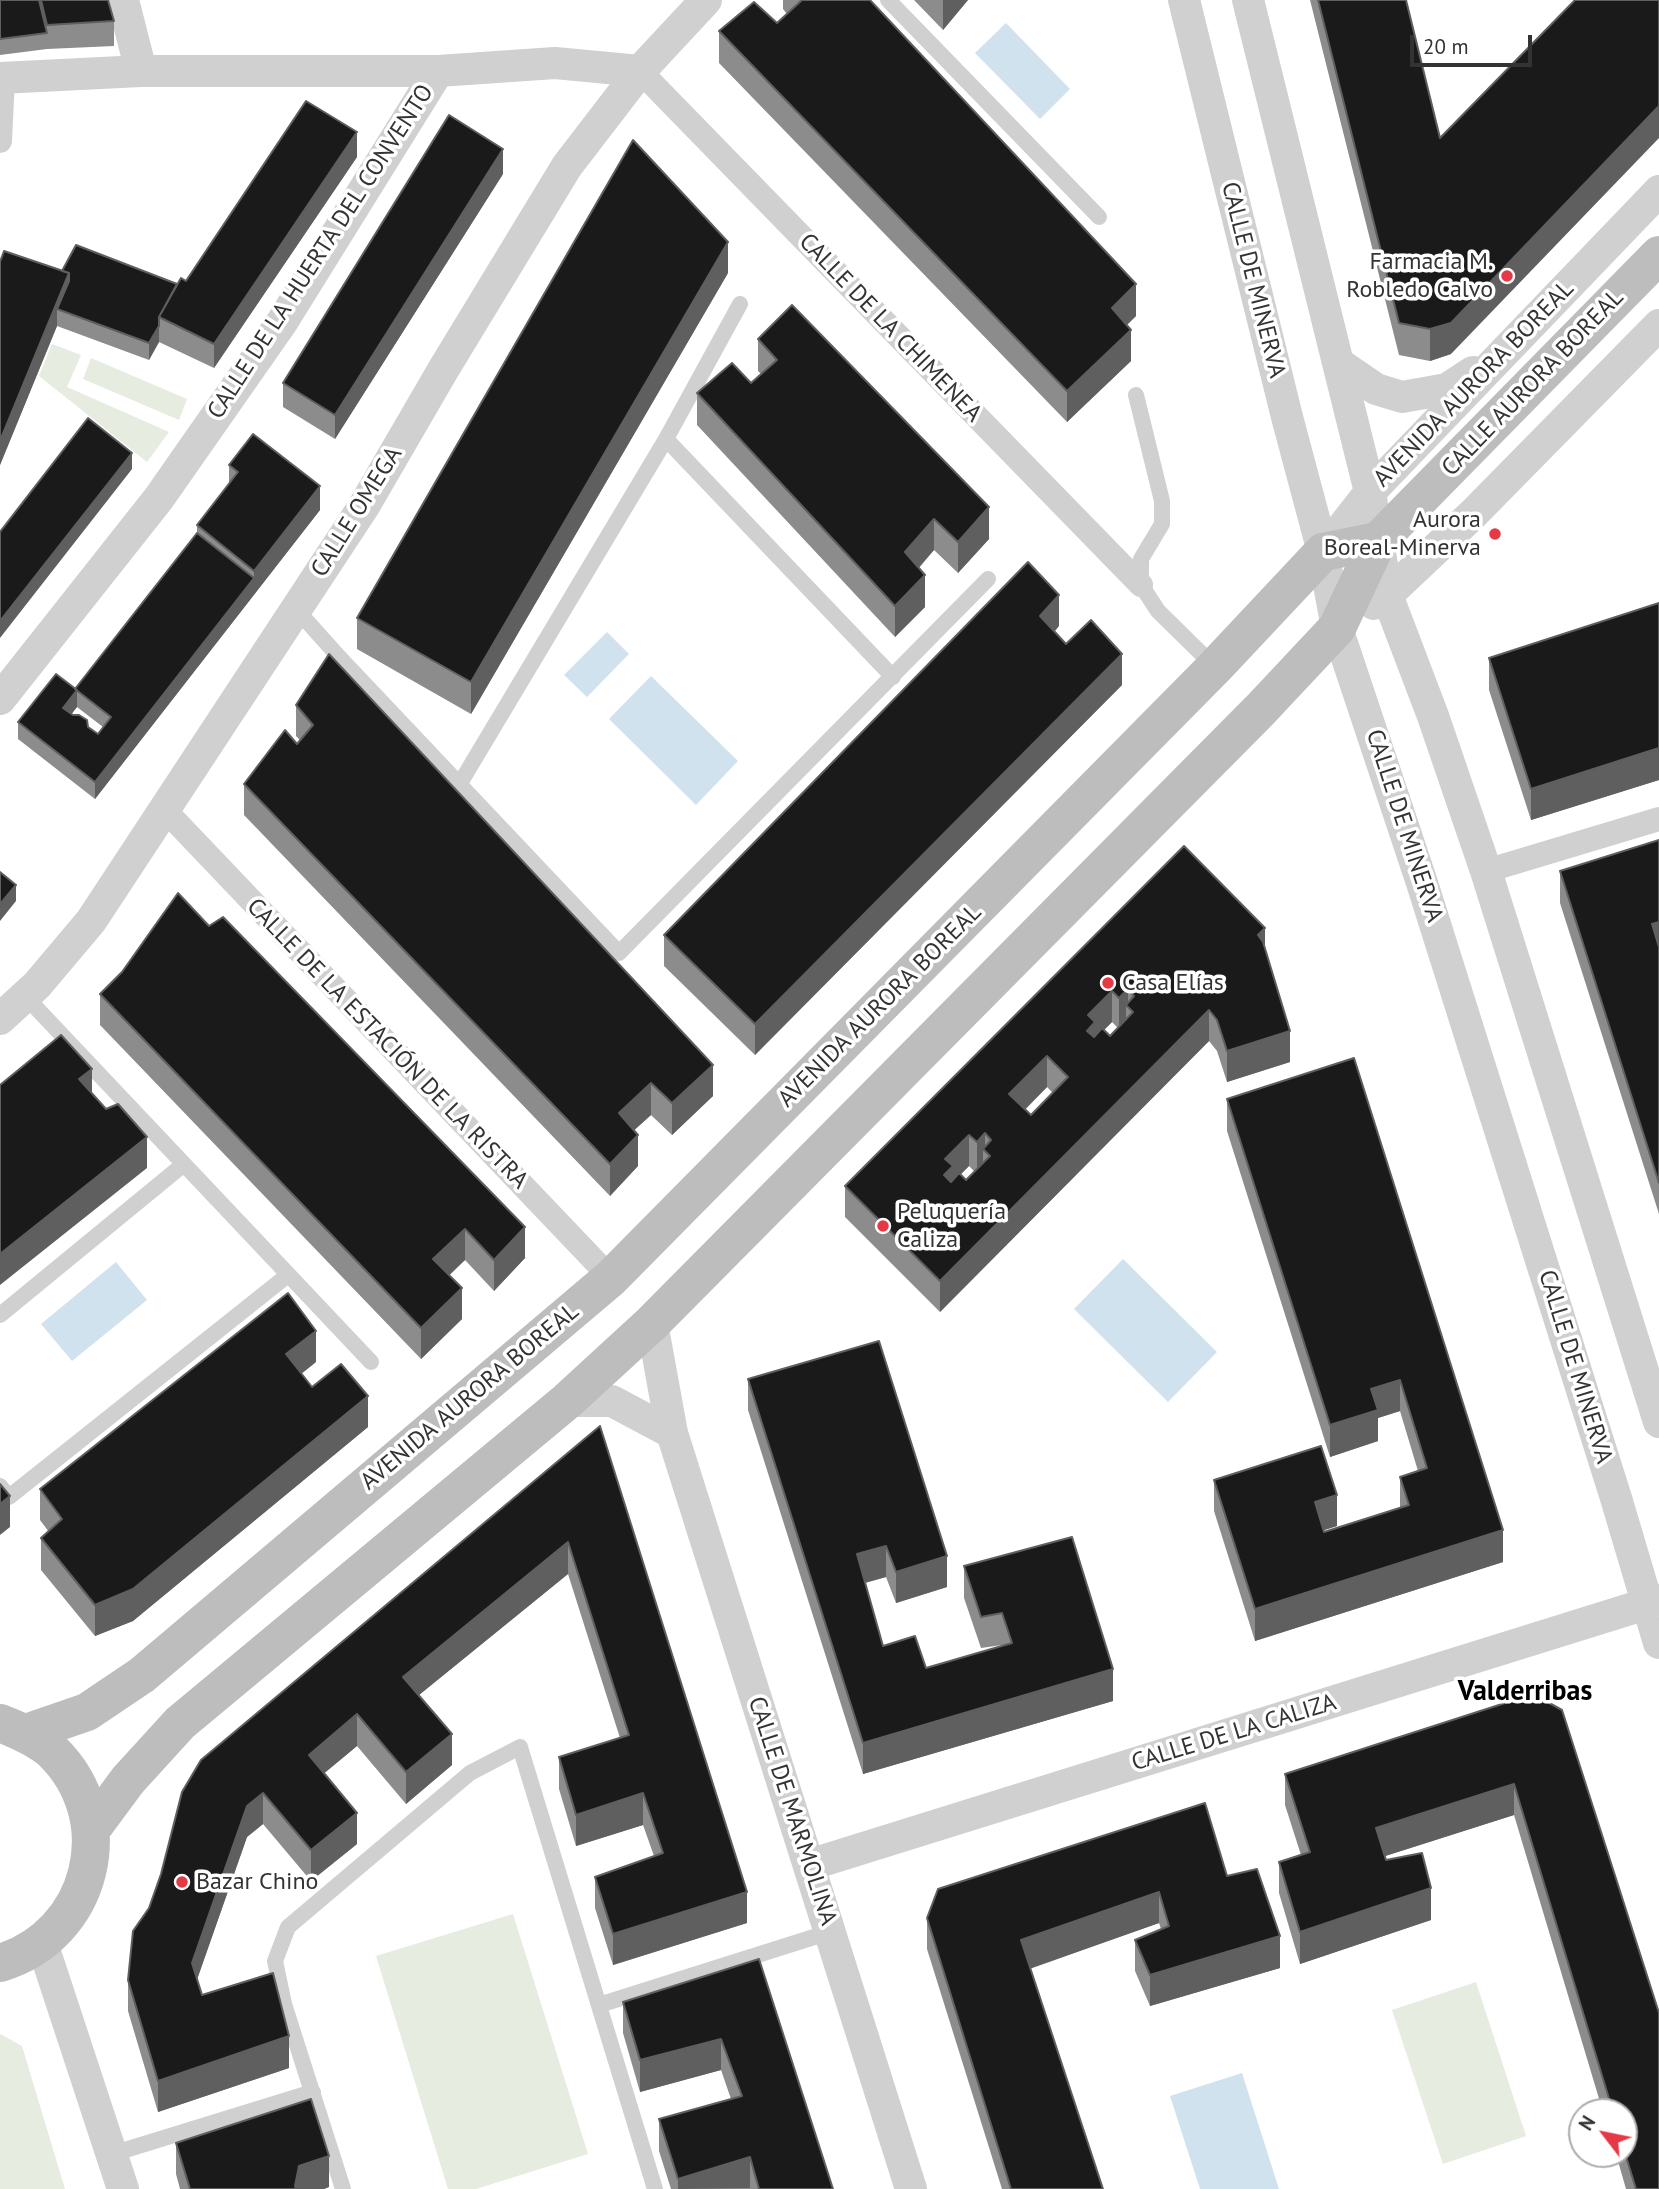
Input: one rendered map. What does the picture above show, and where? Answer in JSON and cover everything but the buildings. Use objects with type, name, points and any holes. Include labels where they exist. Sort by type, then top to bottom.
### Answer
[{"type":"main road","name":"CALLE AURORA BOREAL","points":[[1337,628],[1378,541],[1659,255]]},
{"type":"main road","points":[[1324,552],[1378,541]]},
{"type":"main road","name":"AVENIDA AURORA BOREAL","points":[[13,1728],[87,1712],[142,1675],[611,1278],[1215,667],[1324,552]]},
{"type":"main road","points":[[91,1830],[128,1780],[180,1723],[567,1401],[652,1323],[1261,709],[1337,628]]},
{"type":"main road","points":[[0,1963],[16,1958],[42,1943],[65,1921],[81,1893],[90,1863],[91,1830],[84,1801],[71,1774],[51,1751],[13,1728]]},
{"type":"street","points":[[122,0],[141,71]]},
{"type":"street","name":"CALLE OMEGA","points":[[0,1019],[37,985],[90,921],[364,506],[567,166],[640,71],[706,0]]},
{"type":"street","name":"CALLE DE MINERVA","points":[[1184,0],[1287,417],[1324,552],[1337,628],[1427,896],[1653,1602],[1659,1643]]},
{"type":"street","points":[[1248,0],[1370,492],[1387,596],[1433,716],[1486,872],[1659,1422]]},
{"type":"street","points":[[0,141],[2,78],[141,71],[438,71],[555,63],[640,71]]},
{"type":"street","name":"CALLE DE LA HUERTA DEL CONVENTO","points":[[0,699],[159,498],[282,322],[438,71]]},
{"type":"street","name":"CALLE DE LA CHIMENEA","points":[[640,71],[1141,585]]},
{"type":"street","name":"AVENIDA AURORA BOREAL","points":[[1324,552],[1370,492],[1659,191]]},
{"type":"street","points":[[1337,628],[1387,596],[1474,513],[1659,325]]},
{"type":"street","points":[[1338,363],[1376,389],[1402,397],[1447,389],[1509,348]]},
{"type":"street","name":"CALLE DE LA ESTACIÓN DE LA RISTRA","points":[[164,809],[611,1278]]},
{"type":"street","points":[[1486,872],[1659,819]]},
{"type":"street","name":"CALLE DE MARMOLINA","points":[[652,1323],[672,1433],[911,2189]]},
{"type":"street","points":[[567,1401],[612,1401],[672,1433]]},
{"type":"street","name":"CALLE DE LA CALIZA","points":[[809,1865],[1653,1602]]},
{"type":"street","points":[[42,1943],[123,2189]]},
{"type":"lane","points":[[888,0],[1099,217]]},
{"type":"lane","points":[[459,785],[666,439],[740,304]]},
{"type":"lane","points":[[1136,395],[1162,501],[1162,524],[1142,559],[1141,585],[1158,611],[1215,667]]},
{"type":"lane","points":[[666,439],[893,677]]},
{"type":"lane","points":[[296,609],[619,954],[988,579]]},
{"type":"lane","points":[[25,996],[371,1362]]},
{"type":"lane","points":[[0,1315],[184,1164]]},
{"type":"lane","points":[[0,1486],[9,1497],[288,1275]]},
{"type":"lane","points":[[343,2189],[284,2004],[275,1961],[288,1927],[470,1773],[520,1747],[655,2189]]},
{"type":"lane","points":[[599,2005],[830,1932]]},
{"type":"lane","points":[[112,2154],[313,2092]]},
{"type":"shaded area","points":[[52,344],[81,355],[67,387],[169,432],[147,462],[39,376]]},
{"type":"shaded area","points":[[91,358],[187,399],[179,420],[83,379]]},
{"type":"shaded area","points":[[513,1914],[588,2154],[476,2189],[448,2189],[376,1956]]},
{"type":"shaded area","points":[[1476,1982],[1526,2136],[1443,2164],[1392,2010]]},
{"type":"shaded area","points":[[0,2034],[22,2046],[65,2189],[0,2189]]},
{"type":"water","points":[[1006,23],[1070,89],[1040,119],[975,53]]},
{"type":"water","points":[[607,632],[629,654],[587,697],[564,675]]},
{"type":"water","points":[[651,676],[738,761],[696,805],[609,719]]},
{"type":"water","points":[[1123,1259],[1217,1352],[1168,1402],[1074,1309]]},
{"type":"water","points":[[116,1262],[147,1300],[72,1361],[41,1324]]},
{"type":"water","points":[[1242,2073],[1279,2189],[1200,2189],[1170,2096]]},
{"type":"place","name":"Farmacia M. Robledo Calvo","points":[[1507,276]]},
{"type":"place","name":"Aurora Boreal-Minerva","points":[[1495,534]]},
{"type":"place","name":"Casa Elías","points":[[1108,983]]},
{"type":"place","name":"Peluquería Caliza","points":[[883,1226]]},
{"type":"place","name":"Bazar Chino","points":[[182,1882]]},
{"type":"district","name":"Valderribas","points":[[1525,1692]]}]
